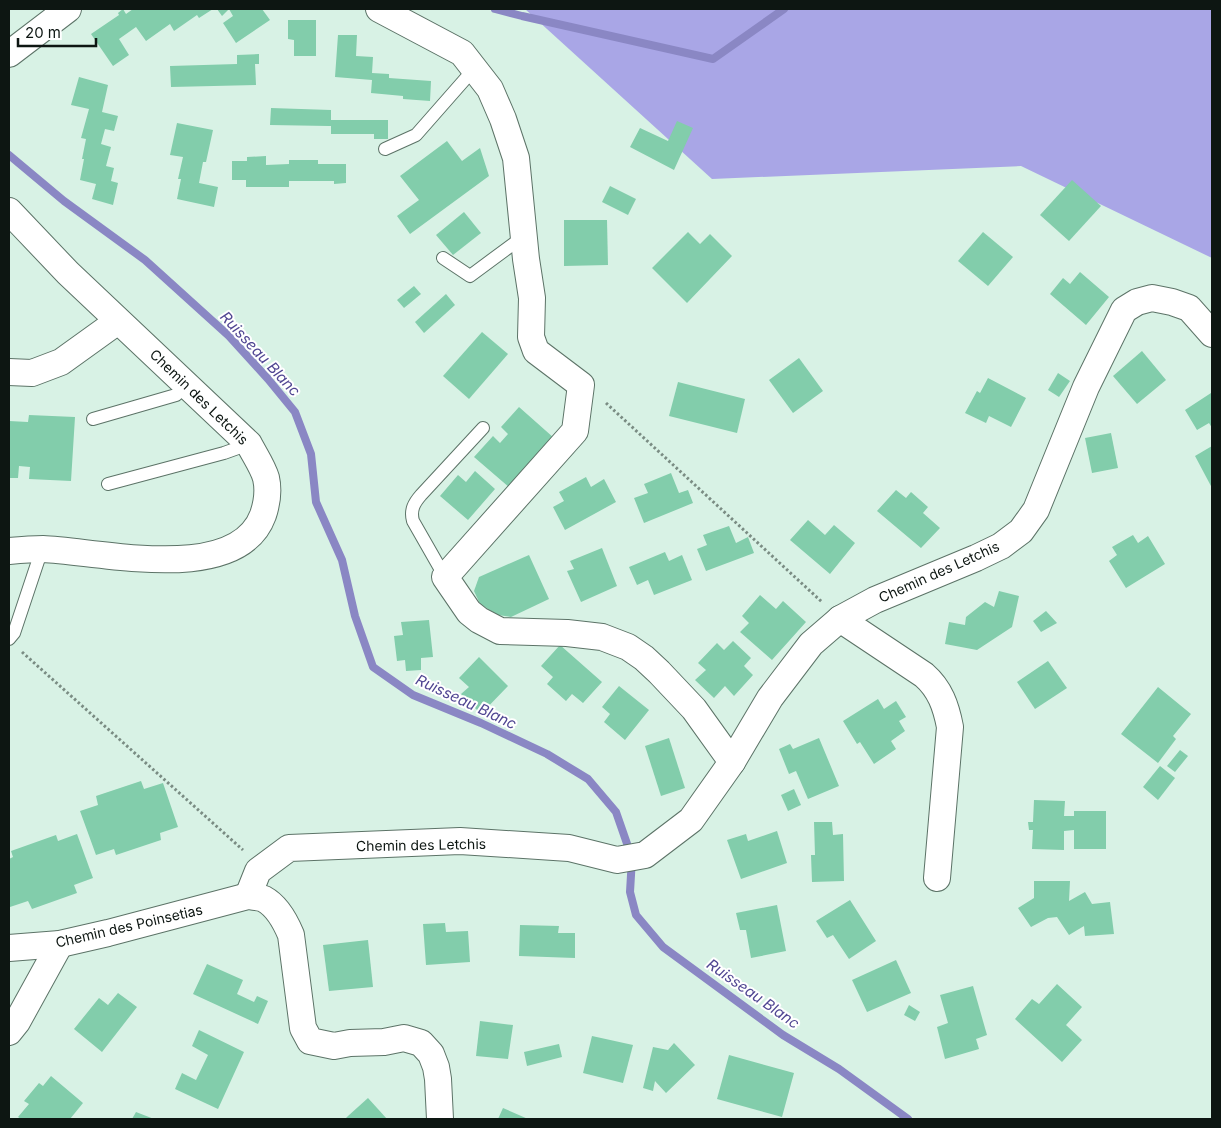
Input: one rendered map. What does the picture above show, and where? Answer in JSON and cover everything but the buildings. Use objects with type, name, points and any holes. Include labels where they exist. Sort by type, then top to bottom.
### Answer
[{"type":"street","points":[[9,54],[68,9]]},
{"type":"street","points":[[379,9],[462,53],[490,89],[503,119],[516,158],[532,298],[531,338],[536,351],[581,385],[575,431],[445,576],[468,612],[479,620],[500,630],[567,633],[602,637],[628,647],[659,672],[694,709],[732,762]]},
{"type":"street","name":"Chemin des Letchis","points":[[9,211],[68,273],[249,444],[266,476],[268,502],[260,524],[247,539],[225,550],[193,559],[161,560],[42,549],[9,551]]},
{"type":"street","name":"Chemin des Letchis","points":[[258,871],[289,848],[460,841],[569,848],[617,860],[645,855],[691,820],[732,762],[770,698],[811,644],[840,619],[875,600],[1001,546],[1021,532],[1036,510],[1086,387],[1124,310],[1136,302],[1152,298],[1172,302],[1189,308],[1212,334]]},
{"type":"street","points":[[9,372],[32,373],[61,362],[118,320]]},
{"type":"street","points":[[840,619],[924,675],[933,683],[942,697],[947,710],[950,726],[937,878]]},
{"type":"street","points":[[258,871],[248,896],[264,899],[286,922],[292,936],[303,1028],[310,1041],[334,1046],[350,1043],[384,1042],[404,1038],[421,1043],[431,1054],[436,1067],[440,1119]]},
{"type":"street","name":"Chemin des Poinsetias","points":[[9,948],[60,944],[149,923],[248,896]]},
{"type":"street","points":[[9,1032],[18,1022],[60,944]]},
{"type":"lane","points":[[385,149],[416,135],[474,69]]},
{"type":"lane","points":[[443,258],[470,276],[524,236]]},
{"type":"lane","points":[[92,419],[176,395],[187,385]]},
{"type":"lane","points":[[445,576],[413,521],[412,507],[421,494],[483,428]]},
{"type":"lane","points":[[108,484],[224,454],[249,444]]},
{"type":"lane","points":[[12,643],[42,549]]},
{"type":"path","points":[[581,385],[606,404],[840,619]]},
{"type":"path","points":[[12,643],[251,857],[258,871]]},
{"type":"shaded area","points":[[525,9],[1212,9],[1212,258],[1021,166],[712,179]]},
{"type":"waterway","points":[[495,9],[713,59],[784,9]]},
{"type":"waterway","name":"Ruisseau Blanc","points":[[9,155],[64,201],[145,260],[229,336],[295,412],[311,454],[316,502],[342,560],[355,616],[373,667],[413,695],[481,723],[547,754],[588,779],[616,812],[632,858],[630,892],[636,915],[663,947],[783,1035],[839,1069],[908,1119]]}]
